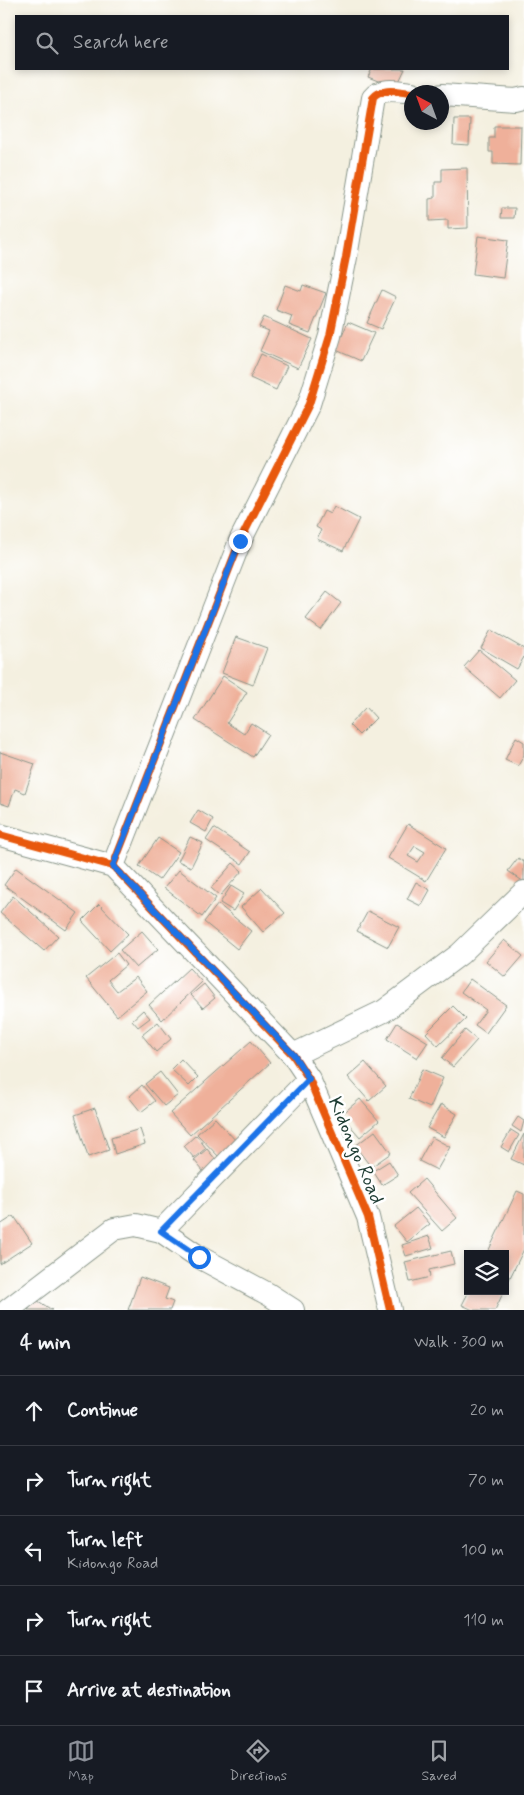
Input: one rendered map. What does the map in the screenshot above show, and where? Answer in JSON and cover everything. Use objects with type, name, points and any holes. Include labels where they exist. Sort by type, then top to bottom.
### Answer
[{"type":"street","points":[[0,835],[113,866],[240,541],[309,404],[330,336],[373,98],[385,91],[404,92]]},
{"type":"street","points":[[449,95],[516,100],[524,98]]},
{"type":"street","name":"Kidongo Road","points":[[113,866],[294,1055],[309,1079],[368,1217],[390,1310]]},
{"type":"street","points":[[294,1055],[384,1011],[460,954],[524,892]]},
{"type":"street","points":[[161,1231],[309,1079]]},
{"type":"street","points":[[8,1310],[114,1229],[136,1225],[161,1231],[199,1257],[268,1294],[293,1310]]},
{"type":"building","points":[[372,70],[405,70],[396,88],[368,77]]},
{"type":"building","points":[[454,119],[470,119],[469,145],[453,144]]},
{"type":"building","points":[[494,126],[521,126],[520,165],[493,164],[493,152],[489,152],[489,138],[494,138]]},
{"type":"building","points":[[467,168],[468,228],[448,229],[448,220],[429,221],[429,199],[435,198],[435,182],[442,182],[442,169]]},
{"type":"building","points":[[502,208],[515,208],[514,218],[501,218]]},
{"type":"building","points":[[478,236],[508,240],[503,278],[473,274]]},
{"type":"building","points":[[285,285],[301,291],[303,285],[326,293],[310,333],[289,325],[292,316],[276,310]]},
{"type":"building","points":[[382,290],[396,297],[381,329],[367,323]]},
{"type":"building","points":[[264,317],[312,339],[298,368],[260,351],[269,331],[259,327]]},
{"type":"building","points":[[348,322],[374,333],[361,361],[336,350]]},
{"type":"building","points":[[261,354],[287,366],[276,390],[250,378]]},
{"type":"building","points":[[334,506],[359,519],[343,551],[317,539],[321,530],[316,527],[324,511],[330,514]]},
{"type":"building","points":[[327,592],[341,603],[321,630],[306,619]]},
{"type":"building","points":[[491,630],[524,649],[524,657],[517,669],[481,648]]},
{"type":"building","points":[[236,637],[267,648],[253,685],[222,673]]},
{"type":"building","points":[[479,650],[515,680],[500,698],[464,667]]},
{"type":"building","points":[[223,676],[247,692],[227,723],[244,734],[251,723],[268,734],[253,757],[195,720]]},
{"type":"building","points":[[366,707],[376,718],[359,735],[349,725]]},
{"type":"building","points":[[516,737],[524,742],[524,755],[518,766],[505,760]]},
{"type":"building","points":[[0,752],[35,764],[25,793],[15,789],[9,806],[0,803]]},
{"type":"building","points":[[198,810],[213,819],[206,832],[190,823]]},
{"type":"building","points":[[408,824],[446,848],[426,881],[388,858]],"holes":[[[415,846],[425,852],[418,862],[408,856]]]},
{"type":"building","points":[[214,828],[250,852],[242,864],[206,840]]},
{"type":"building","points":[[190,837],[203,843],[191,867],[178,861]]},
{"type":"building","points":[[158,838],[179,852],[159,880],[139,866]]},
{"type":"building","points":[[518,858],[524,862],[524,882],[508,871]]},
{"type":"building","points":[[233,863],[242,871],[220,896],[211,888]]},
{"type":"building","points":[[16,868],[78,913],[66,930],[4,885]]},
{"type":"building","points":[[179,870],[216,898],[202,917],[164,888]]},
{"type":"building","points":[[416,882],[430,890],[421,906],[407,899]]},
{"type":"building","points":[[231,886],[244,894],[233,911],[220,903]]},
{"type":"building","points":[[262,888],[285,913],[263,932],[241,907]]},
{"type":"building","points":[[13,896],[58,936],[44,951],[0,913]]},
{"type":"building","points":[[99,904],[128,934],[110,951],[82,921]]},
{"type":"building","points":[[218,904],[251,931],[237,949],[204,922]]},
{"type":"building","points":[[368,911],[399,927],[388,947],[357,931]]},
{"type":"building","points":[[142,931],[158,949],[136,968],[120,950]]},
{"type":"building","points":[[504,940],[523,956],[505,977],[486,961]]},
{"type":"building","points":[[117,953],[126,965],[108,980],[117,991],[136,977],[147,991],[117,1016],[86,978]]},
{"type":"building","points":[[189,968],[202,982],[162,1020],[149,1005]]},
{"type":"building","points":[[470,979],[506,1005],[486,1033],[475,1025],[486,1010],[461,992]]},
{"type":"building","points":[[204,984],[215,998],[203,1008],[191,995]]},
{"type":"building","points":[[453,1006],[466,1019],[438,1046],[426,1033]]},
{"type":"building","points":[[143,1010],[150,1018],[138,1027],[132,1020]]},
{"type":"building","points":[[158,1022],[171,1039],[156,1052],[142,1035]]},
{"type":"building","points":[[397,1023],[428,1042],[417,1058],[387,1039]]},
{"type":"building","points":[[465,1030],[477,1040],[453,1067],[442,1058]]},
{"type":"building","points":[[251,1041],[270,1063],[190,1135],[170,1113]]},
{"type":"building","points":[[181,1059],[198,1077],[189,1086],[171,1069]]},
{"type":"building","points":[[365,1062],[386,1086],[369,1101],[348,1077]]},
{"type":"building","points":[[422,1069],[443,1078],[430,1108],[409,1099]]},
{"type":"building","points":[[160,1072],[178,1095],[164,1106],[145,1084]]},
{"type":"building","points":[[142,1085],[155,1101],[141,1112],[129,1097]]},
{"type":"building","points":[[360,1099],[379,1121],[360,1137],[341,1115]]},
{"type":"building","points":[[441,1104],[457,1114],[444,1137],[427,1128]]},
{"type":"building","points":[[95,1108],[109,1150],[88,1157],[75,1115]]},
{"type":"building","points":[[518,1117],[524,1121],[521,1132],[512,1126]]},
{"type":"building","points":[[215,1118],[237,1142],[220,1158],[197,1134]]},
{"type":"building","points":[[140,1129],[145,1144],[115,1154],[111,1138]]},
{"type":"building","points":[[511,1130],[519,1135],[509,1152],[501,1147]]},
{"type":"building","points":[[375,1131],[391,1153],[371,1167],[355,1146]]},
{"type":"building","points":[[524,1134],[524,1165],[511,1159]]},
{"type":"building","points":[[196,1135],[206,1148],[194,1158],[184,1146]]},
{"type":"building","points":[[432,1137],[450,1147],[437,1170],[419,1161]]},
{"type":"building","points":[[207,1149],[221,1166],[208,1177],[194,1160]]},
{"type":"building","points":[[389,1161],[398,1175],[382,1185],[373,1171]]},
{"type":"building","points":[[424,1179],[457,1218],[442,1231],[408,1193]]},
{"type":"building","points":[[517,1191],[524,1194],[524,1249],[509,1280],[509,1250],[489,1250]]},
{"type":"building","points":[[416,1208],[430,1224],[407,1242],[394,1226]]},
{"type":"building","points":[[14,1216],[32,1243],[0,1264],[0,1225]]},
{"type":"building","points":[[429,1236],[433,1248],[406,1256],[402,1245]]},
{"type":"building","points":[[451,1251],[454,1264],[429,1270],[430,1277],[410,1282],[405,1262]]},
{"type":"building","points":[[140,1277],[169,1288],[165,1299],[173,1302],[170,1310],[128,1310]]},
{"type":"building","points":[[467,1295],[502,1295],[495,1310],[473,1310],[462,1305]]},
{"type":"building","points":[[35,1299],[52,1310],[28,1310]]},
{"type":"cycle path","points":[[113,866],[240,541],[309,404],[330,336],[346,257],[373,98],[386,91],[404,92]]},
{"type":"cycle path","points":[[0,835],[113,866],[293,1055],[309,1079],[368,1217],[390,1310]]},
{"type":"route","points":[[199,1257],[161,1231],[309,1079],[294,1055],[113,866],[240,541]]}]
